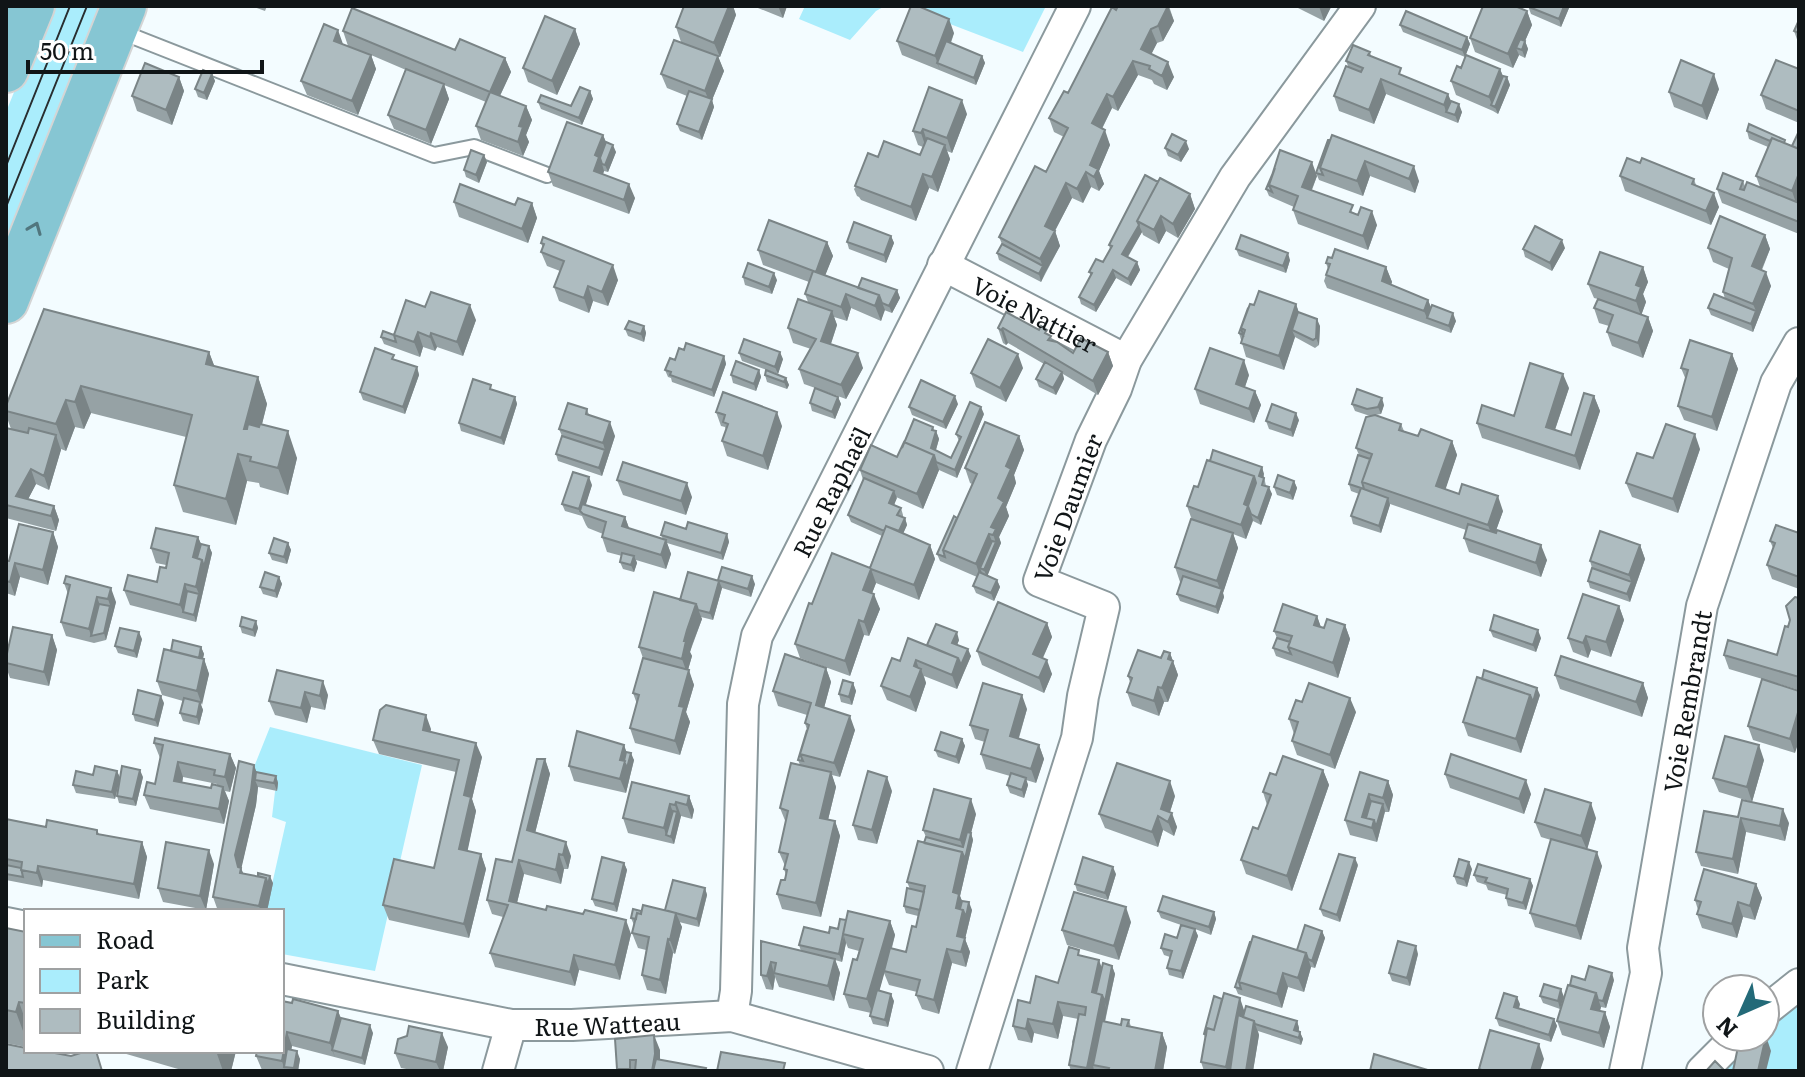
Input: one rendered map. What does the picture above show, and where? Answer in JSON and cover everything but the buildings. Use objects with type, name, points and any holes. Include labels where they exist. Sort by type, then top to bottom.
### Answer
[{"type":"main road","points":[[6,70],[32,6]]},
{"type":"main road","points":[[6,301],[119,18]]},
{"type":"street","name":"Rue Raphaël","points":[[732,1016],[736,991],[743,704],[757,636],[1075,6]]},
{"type":"street","name":"Voie Daumier","points":[[972,1071],[1077,738],[1083,696],[1104,607],[1039,581],[1091,440],[1116,389],[1126,360],[1235,177],[1360,6]]},
{"type":"street","name":"Voie Nattier","points":[[943,265],[1126,360]]},
{"type":"street","name":"Voie Rembrandt","points":[[1625,1071],[1646,973],[1643,948],[1702,606],[1776,383],[1799,343]]},
{"type":"street","name":"Rue Watteau","points":[[284,979],[511,1025],[572,1025],[732,1016],[860,1061],[928,1071]]},
{"type":"street","points":[[1781,998],[1799,984]]},
{"type":"street","points":[[498,1071],[511,1025]]},
{"type":"street","points":[[1702,1071],[1720,1053]]},
{"type":"lane","points":[[119,18],[434,155],[474,147],[547,175]]},
{"type":"green space","points":[[49,6],[108,6],[6,262],[6,112]]},
{"type":"green space","points":[[805,6],[885,6],[876,11],[850,40],[799,19]]},
{"type":"green space","points":[[903,6],[1046,6],[1023,52]]},
{"type":"green space","points":[[270,727],[422,765],[375,971],[284,954],[284,909],[266,909],[286,822],[272,817],[276,783],[250,777]]},
{"type":"green space","points":[[1799,995],[1799,1071],[1716,1071],[1742,1053],[1781,1053],[1781,1009]]},
{"type":"tram line","points":[[6,166],[70,6]]},
{"type":"tram line","points":[[6,207],[87,6]]}]
